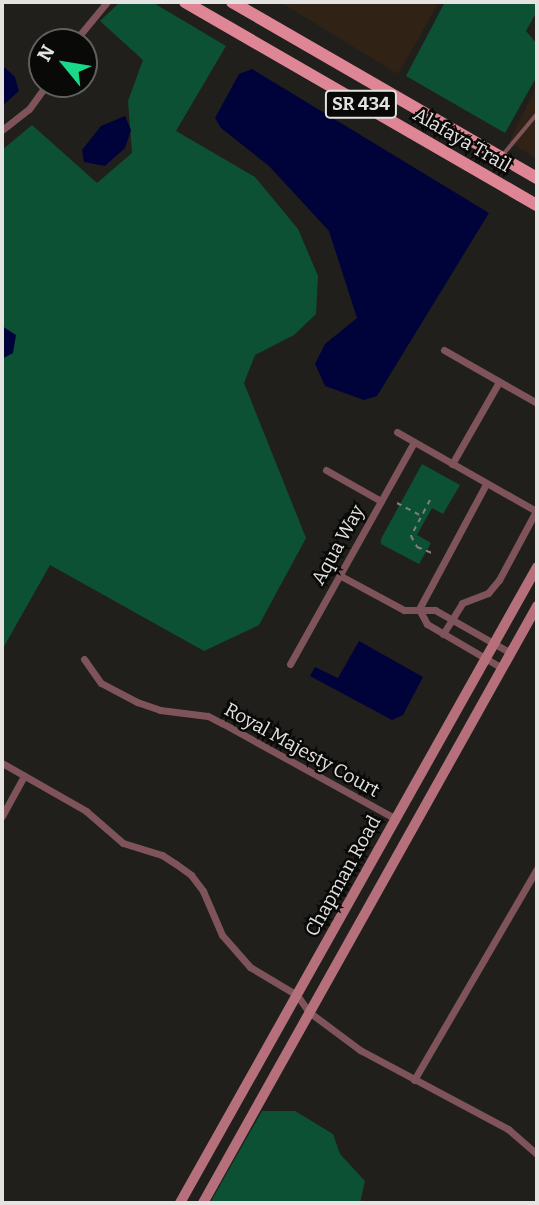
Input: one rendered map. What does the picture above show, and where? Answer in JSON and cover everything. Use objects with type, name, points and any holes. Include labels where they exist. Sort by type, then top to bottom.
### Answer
[{"type":"main road","name":"Alafaya Trail","points":[[185,2],[537,205]]},
{"type":"main road","name":"Alafaya Trail","points":[[232,2],[537,178]]},
{"type":"street","points":[[86,28],[107,2]]},
{"type":"street","points":[[2,130],[29,109],[37,98]]},
{"type":"street","points":[[444,350],[537,403]]},
{"type":"street","points":[[452,464],[499,382]]},
{"type":"street","points":[[397,432],[486,484],[537,510],[499,580],[488,593],[462,603],[443,634]]},
{"type":"street","name":"Aqua Way","points":[[290,664],[414,442]]},
{"type":"street","points":[[326,470],[381,501]]},
{"type":"street","points":[[419,609],[486,484]]},
{"type":"street","name":"Chapman Road","points":[[180,1203],[537,567]]},
{"type":"street","points":[[339,575],[404,610],[435,610],[511,653]]},
{"type":"street","name":"Chapman Road","points":[[203,1203],[537,606]]},
{"type":"street","points":[[419,609],[427,624],[502,668]]},
{"type":"street","name":"Royal Majesty Court","points":[[84,659],[102,682],[137,702],[160,710],[208,716],[396,819]]},
{"type":"street","points":[[2,763],[86,811],[123,843],[162,855],[191,875],[203,891],[222,935],[234,952],[250,967],[297,995],[309,1012],[360,1050],[508,1129],[537,1154]]},
{"type":"street","points":[[2,816],[24,776]]},
{"type":"street","points":[[414,1080],[537,869]]},
{"type":"lane","points":[[500,157],[537,114]]},
{"type":"path","points":[[429,500],[411,536],[413,542],[432,553]]},
{"type":"path","points":[[397,503],[421,516]]},
{"type":"shaded area","points":[[280,2],[439,2],[398,74]]},
{"type":"shaded area","points":[[2,65],[15,77],[19,91],[2,106]]},
{"type":"shaded area","points":[[252,69],[489,213],[377,396],[364,400],[325,386],[315,364],[325,344],[357,318],[329,231],[269,166],[221,128],[215,118],[239,74]]},
{"type":"shaded area","points":[[537,85],[537,159],[509,142]]},
{"type":"shaded area","points":[[125,116],[131,130],[125,148],[105,166],[84,162],[82,150],[101,126]]},
{"type":"shaded area","points":[[2,326],[16,335],[13,353],[2,359]]},
{"type":"shaded area","points":[[359,641],[423,677],[403,715],[392,720],[310,676],[315,667],[338,678]]},
{"type":"green space","points":[[120,2],[152,2],[226,46],[176,131],[255,177],[298,229],[318,276],[316,314],[294,335],[255,355],[244,383],[306,538],[259,625],[204,651],[50,565],[2,650],[2,150],[32,125],[97,183],[132,153],[128,101],[143,60],[100,21]]},
{"type":"green space","points":[[445,2],[537,2],[537,11],[526,31],[537,44],[537,76],[505,133],[406,76]]},
{"type":"green space","points":[[422,464],[460,485],[443,514],[432,508],[417,535],[431,543],[419,564],[381,544],[381,539]]},
{"type":"green space","points":[[262,1111],[295,1111],[333,1134],[340,1154],[365,1181],[360,1203],[210,1203]]}]
